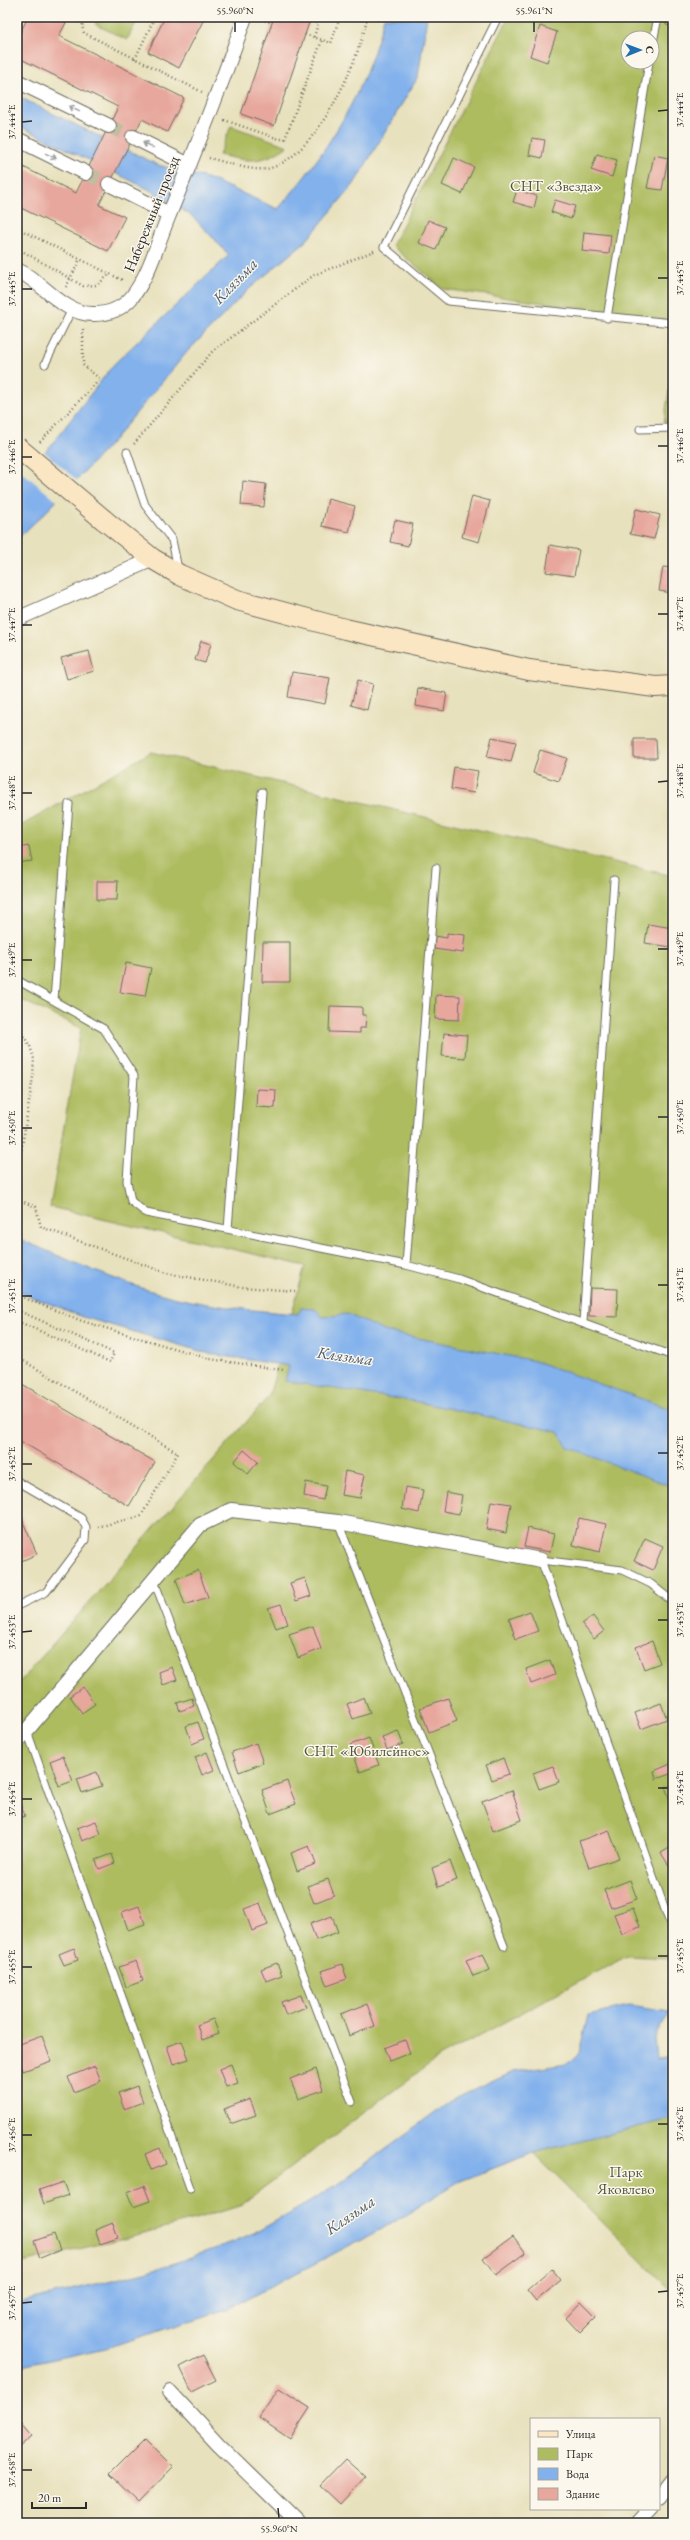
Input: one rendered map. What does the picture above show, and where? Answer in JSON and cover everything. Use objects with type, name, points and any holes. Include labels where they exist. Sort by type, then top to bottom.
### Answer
[{"type":"main road","points":[[17,447],[153,559],[180,575],[236,600],[345,629],[529,670],[655,687],[673,686]]},
{"type":"street","name":"Набережный проезд","points":[[78,311],[108,313],[120,308],[138,288],[215,99],[251,17]]},
{"type":"street","points":[[17,82],[109,126]]},
{"type":"street","points":[[133,137],[188,166]]},
{"type":"street","points":[[17,138],[86,172]]},
{"type":"street","points":[[109,184],[170,211]]},
{"type":"street","points":[[17,270],[59,300],[78,311]]},
{"type":"street","points":[[17,619],[153,559]]},
{"type":"street","points":[[17,1742],[153,1578],[200,1525],[231,1510],[338,1522],[541,1560]]},
{"type":"street","points":[[170,2392],[218,2444],[299,2523]]},
{"type":"street","points":[[660,2498],[673,2481]]},
{"type":"street","points":[[637,2523],[649,2510]]},
{"type":"lane","points":[[498,17],[384,247],[448,301],[607,318],[673,323]]},
{"type":"lane","points":[[655,30],[658,17]]},
{"type":"lane","points":[[607,318],[648,70]]},
{"type":"lane","points":[[45,364],[78,311]]},
{"type":"lane","points":[[640,429],[673,428]]},
{"type":"lane","points":[[128,452],[144,504],[172,540],[180,575]]},
{"type":"lane","points":[[228,1229],[262,792]]},
{"type":"lane","points":[[54,1000],[69,804]]},
{"type":"lane","points":[[406,1265],[436,868]]},
{"type":"lane","points":[[583,1322],[614,880]]},
{"type":"lane","points":[[17,980],[104,1028],[134,1076],[127,1181],[131,1201],[146,1213],[406,1265],[459,1279],[583,1322],[673,1356]]},
{"type":"lane","points":[[17,1481],[81,1518],[86,1530],[85,1540],[51,1586],[39,1596],[17,1606]]},
{"type":"lane","points":[[17,1490],[26,1486]]},
{"type":"lane","points":[[338,1522],[504,1946]]},
{"type":"lane","points":[[673,1602],[652,1584],[622,1570],[541,1560],[673,1932]]},
{"type":"lane","points":[[153,1578],[352,2102]]},
{"type":"lane","points":[[27,1731],[190,2188]]},
{"type":"path","points":[[86,17],[82,26],[84,34],[215,99]]},
{"type":"path","points":[[251,17],[272,23]]},
{"type":"path","points":[[314,37],[320,17]]},
{"type":"path","points":[[305,34],[331,43],[340,17]]},
{"type":"path","points":[[356,17],[367,21]]},
{"type":"path","points":[[219,160],[266,169],[284,162],[304,146],[333,104],[357,53],[367,17]]},
{"type":"path","points":[[135,59],[154,18]]},
{"type":"path","points":[[222,119],[279,139],[285,138],[322,40]]},
{"type":"path","points":[[17,228],[138,288]]},
{"type":"path","points":[[128,452],[212,352],[314,275],[384,247]]},
{"type":"path","points":[[17,248],[69,280],[83,286],[90,287],[97,285],[110,274]]},
{"type":"path","points":[[59,300],[80,259]]},
{"type":"path","points":[[38,444],[100,379],[83,365],[78,311]]},
{"type":"path","points":[[17,1026],[26,1039],[34,1059],[33,1077],[17,1178]]},
{"type":"path","points":[[17,1199],[36,1207],[41,1227],[166,1273],[227,1285],[295,1291]]},
{"type":"path","points":[[17,1216],[18,1210]]},
{"type":"path","points":[[17,1295],[82,1321],[210,1359],[284,1370]]},
{"type":"path","points":[[17,1310],[114,1353],[110,1362],[17,1321]]},
{"type":"path","points":[[17,1357],[178,1452],[141,1516],[86,1530]]},
{"type":"green space","points":[[99,17],[139,17],[127,40],[95,24]]},
{"type":"green space","name":"СНТ «Звезда»","points":[[509,17],[673,17],[673,321],[443,289],[392,246]]},
{"type":"green space","points":[[231,126],[288,146],[263,159],[248,160],[219,155]]},
{"type":"green space","points":[[673,365],[673,423],[664,423]]},
{"type":"green space","name":"СНТ «Юбилейное»","points":[[151,752],[673,876],[673,1958],[627,1956],[436,2059],[239,2206],[195,2220],[27,2262],[17,2263],[17,1685],[269,1396],[305,1266],[50,1207],[81,1028],[17,998],[17,828]]},
{"type":"green space","name":"Парк Яковлево","points":[[673,2118],[673,2293],[533,2153]]},
{"type":"water","name":"Клязьма","points":[[384,17],[427,17],[418,77],[354,184],[307,240],[248,290],[187,352],[113,441],[48,510],[17,539],[17,480],[48,449],[114,364],[229,255],[192,216],[148,189],[17,125],[17,96],[158,165],[210,179],[278,209],[313,166],[343,119],[367,70],[377,44]]},
{"type":"water","name":"Клязьма","points":[[17,1238],[116,1279],[156,1293],[192,1301],[252,1310],[298,1314],[301,1308],[315,1309],[323,1317],[347,1314],[387,1332],[535,1361],[673,1410],[673,1487],[567,1447],[559,1432],[418,1402],[285,1381],[289,1366],[210,1354],[83,1317],[17,1291]]},
{"type":"water","name":"Клязьма","points":[[628,2006],[670,2012],[654,2038],[656,2059],[673,2057],[673,2118],[533,2153],[458,2182],[391,2224],[227,2309],[106,2348],[17,2367],[17,2303],[158,2269],[249,2236],[324,2194],[450,2101],[513,2072],[567,2064],[579,2053],[588,2015]]},
{"type":"pier","points":[[43,451],[78,481],[58,502],[22,472]]},
{"type":"building","points":[[28,17],[69,17],[59,36],[184,98],[167,132],[142,119],[99,205],[125,217],[108,251],[17,206],[17,164],[76,193],[118,107],[17,57],[17,39]]},
{"type":"building","points":[[165,17],[205,17],[179,68],[148,52]]},
{"type":"building","points":[[274,17],[311,17],[274,126],[241,114]]},
{"type":"building","points":[[666,17],[673,17],[673,26],[666,25]]},
{"type":"building","points":[[540,26],[557,32],[547,62],[530,56]]},
{"type":"building","points":[[532,138],[545,140],[542,158],[529,155]]},
{"type":"building","points":[[597,154],[617,160],[612,177],[591,170]]},
{"type":"building","points":[[654,155],[668,158],[662,190],[647,188]]},
{"type":"building","points":[[454,158],[474,167],[462,194],[442,185]]},
{"type":"building","points":[[517,190],[537,196],[534,208],[513,202]]},
{"type":"building","points":[[555,200],[575,206],[571,219],[551,212]]},
{"type":"building","points":[[428,220],[445,227],[436,250],[419,243]]},
{"type":"building","points":[[584,232],[611,235],[609,254],[582,251]]},
{"type":"building","points":[[243,481],[266,484],[264,507],[241,505]]},
{"type":"building","points":[[472,496],[490,501],[479,542],[462,537]]},
{"type":"building","points":[[328,499],[355,506],[349,532],[322,526]]},
{"type":"building","points":[[636,509],[660,515],[654,539],[630,534]]},
{"type":"building","points":[[395,520],[413,524],[408,546],[390,542]]},
{"type":"building","points":[[550,545],[579,550],[574,576],[546,572]]},
{"type":"building","points":[[663,567],[673,568],[673,593],[659,591]]},
{"type":"building","points":[[201,641],[211,644],[205,663],[195,660]]},
{"type":"building","points":[[89,651],[94,671],[67,679],[61,658]]},
{"type":"building","points":[[292,672],[330,678],[325,704],[288,697]]},
{"type":"building","points":[[358,680],[373,684],[367,710],[351,705]]},
{"type":"building","points":[[418,688],[447,693],[444,711],[416,706]]},
{"type":"building","points":[[492,737],[516,742],[511,762],[487,757]]},
{"type":"building","points":[[634,739],[656,739],[657,758],[634,758]]},
{"type":"building","points":[[540,750],[567,758],[559,781],[533,773]]},
{"type":"building","points":[[454,767],[478,771],[474,793],[451,789]]},
{"type":"building","points":[[29,846],[32,861],[17,863],[17,848]]},
{"type":"building","points":[[97,881],[118,881],[117,900],[97,900]]},
{"type":"building","points":[[648,924],[673,928],[671,947],[645,943]]},
{"type":"building","points":[[447,933],[465,935],[463,953],[434,949],[435,936],[447,938]]},
{"type":"building","points":[[263,942],[290,942],[290,982],[262,982]]},
{"type":"building","points":[[126,963],[151,968],[145,996],[120,992]]},
{"type":"building","points":[[436,995],[460,996],[459,1020],[435,1019]]},
{"type":"building","points":[[330,1006],[362,1007],[362,1015],[366,1015],[365,1028],[360,1028],[360,1033],[329,1032]]},
{"type":"building","points":[[444,1033],[467,1035],[465,1058],[442,1056]]},
{"type":"building","points":[[257,1089],[276,1090],[275,1108],[256,1107]]},
{"type":"building","points":[[590,1288],[618,1289],[617,1317],[589,1316]]},
{"type":"building","points":[[17,1381],[155,1462],[129,1506],[17,1439]]},
{"type":"building","points":[[244,1450],[258,1462],[248,1474],[234,1462]]},
{"type":"building","points":[[345,1471],[365,1475],[360,1498],[341,1495]]},
{"type":"building","points":[[306,1482],[326,1486],[323,1500],[304,1496]]},
{"type":"building","points":[[405,1487],[423,1490],[419,1513],[402,1509]]},
{"type":"building","points":[[446,1492],[462,1495],[459,1514],[443,1511]]},
{"type":"building","points":[[491,1501],[511,1504],[506,1533],[486,1529]]},
{"type":"building","points":[[17,1508],[37,1554],[17,1563]]},
{"type":"building","points":[[579,1518],[606,1524],[600,1552],[573,1545]]},
{"type":"building","points":[[528,1528],[554,1534],[550,1552],[524,1547]]},
{"type":"building","points":[[645,1538],[663,1546],[653,1570],[634,1561]]},
{"type":"building","points":[[198,1570],[208,1597],[185,1605],[176,1579]]},
{"type":"building","points":[[305,1578],[311,1596],[296,1601],[290,1583]]},
{"type":"building","points":[[281,1604],[288,1624],[276,1628],[268,1608]]},
{"type":"building","points":[[530,1611],[538,1631],[516,1639],[509,1619]]},
{"type":"building","points":[[593,1616],[604,1631],[594,1639],[582,1624]]},
{"type":"building","points":[[313,1626],[321,1649],[298,1658],[289,1634]]},
{"type":"building","points":[[652,1641],[660,1663],[644,1669],[636,1647]]},
{"type":"building","points":[[550,1660],[555,1675],[531,1684],[526,1669]]},
{"type":"building","points":[[172,1667],[177,1680],[163,1685],[159,1672]]},
{"type":"building","points":[[83,1687],[95,1704],[82,1713],[70,1696]]},
{"type":"building","points":[[364,1697],[370,1713],[353,1719],[347,1704]]},
{"type":"building","points":[[192,1698],[194,1706],[180,1711],[177,1703]]},
{"type":"building","points":[[448,1698],[457,1721],[429,1732],[420,1708]]},
{"type":"building","points":[[661,1703],[667,1719],[641,1729],[635,1713]]},
{"type":"building","points":[[198,1722],[204,1739],[192,1744],[186,1726]]},
{"type":"building","points":[[398,1731],[403,1744],[387,1750],[382,1737]]},
{"type":"building","points":[[369,1738],[379,1765],[360,1772],[350,1745]]},
{"type":"building","points":[[256,1743],[263,1763],[239,1772],[232,1752]]},
{"type":"building","points":[[207,1752],[214,1770],[202,1775],[195,1757]]},
{"type":"building","points":[[63,1756],[73,1781],[59,1786],[50,1761]]},
{"type":"building","points":[[503,1758],[509,1774],[492,1780],[486,1765]]},
{"type":"building","points":[[673,1763],[673,1773],[656,1779],[654,1771]]},
{"type":"building","points":[[553,1766],[559,1782],[539,1789],[533,1773]]},
{"type":"building","points":[[97,1772],[102,1786],[82,1793],[77,1779]]},
{"type":"building","points":[[287,1781],[296,1804],[270,1814],[262,1790]]},
{"type":"building","points":[[673,1785],[673,1808],[665,1787]]},
{"type":"building","points":[[512,1790],[522,1820],[493,1831],[482,1801]]},
{"type":"building","points":[[19,1800],[25,1816],[17,1819],[17,1801]]},
{"type":"building","points":[[96,1821],[101,1834],[82,1841],[77,1828]]},
{"type":"building","points":[[609,1830],[619,1858],[589,1868],[579,1841]]},
{"type":"building","points":[[309,1846],[316,1864],[297,1871],[291,1853]]},
{"type":"building","points":[[673,1846],[673,1865],[670,1867],[661,1853]]},
{"type":"building","points":[[112,1854],[115,1863],[99,1869],[96,1860]]},
{"type":"building","points":[[450,1861],[457,1880],[438,1887],[432,1868]]},
{"type":"building","points":[[328,1879],[334,1895],[314,1903],[307,1886]]},
{"type":"building","points":[[630,1880],[637,1899],[611,1908],[604,1890]]},
{"type":"building","points":[[260,1903],[268,1925],[252,1931],[244,1909]]},
{"type":"building","points":[[139,1906],[145,1924],[128,1930],[122,1912]]},
{"type":"building","points":[[633,1908],[640,1927],[622,1934],[614,1914]]},
{"type":"building","points":[[332,1916],[338,1932],[316,1940],[310,1924]]},
{"type":"building","points":[[74,1948],[78,1960],[64,1965],[59,1954]]},
{"type":"building","points":[[483,1954],[490,1970],[473,1976],[466,1960]]},
{"type":"building","points":[[136,1961],[143,1981],[126,1987],[119,1967]]},
{"type":"building","points":[[277,1963],[282,1975],[266,1981],[261,1969]]},
{"type":"building","points":[[342,1964],[347,1979],[327,1986],[321,1971]]},
{"type":"building","points":[[301,1995],[306,2007],[286,2015],[281,2002]]},
{"type":"building","points":[[367,2004],[375,2026],[349,2036],[341,2014]]},
{"type":"building","points":[[213,2019],[219,2034],[202,2040],[197,2025]]},
{"type":"building","points":[[42,2036],[51,2061],[23,2071],[17,2054],[17,2045]]},
{"type":"building","points":[[405,2040],[410,2053],[389,2061],[384,2048]]},
{"type":"building","points":[[182,2041],[189,2059],[173,2064],[167,2046]]},
{"type":"building","points":[[231,2064],[238,2083],[226,2087],[219,2069]]},
{"type":"building","points":[[95,2066],[101,2081],[74,2092],[68,2077]]},
{"type":"building","points":[[316,2069],[323,2090],[298,2099],[290,2079]]},
{"type":"building","points":[[137,2086],[143,2102],[124,2109],[118,2093]]},
{"type":"building","points":[[250,2099],[256,2115],[230,2124],[224,2109]]},
{"type":"building","points":[[160,2148],[166,2164],[151,2170],[145,2154]]},
{"type":"building","points":[[63,2182],[68,2195],[44,2204],[39,2190]]},
{"type":"building","points":[[144,2186],[150,2201],[133,2207],[127,2192]]},
{"type":"building","points":[[113,2223],[118,2238],[100,2244],[95,2230]]},
{"type":"building","points":[[54,2234],[60,2250],[40,2258],[34,2241]]},
{"type":"building","points":[[513,2236],[526,2253],[496,2275],[483,2258]]},
{"type":"building","points":[[552,2269],[561,2280],[536,2301],[527,2290]]},
{"type":"building","points":[[581,2302],[596,2317],[580,2333],[566,2318]]},
{"type":"building","points":[[203,2355],[216,2380],[192,2392],[180,2367]]},
{"type":"building","points":[[279,2388],[310,2408],[290,2439],[259,2418]]},
{"type":"building","points":[[17,2418],[32,2436],[19,2447],[17,2445]]},
{"type":"building","points":[[145,2439],[173,2467],[139,2502],[110,2474]]},
{"type":"building","points":[[345,2459],[365,2477],[340,2504],[320,2485]]},
{"type":"tunnel","points":[[109,126],[133,137]]},
{"type":"tunnel","points":[[86,173],[109,184]]}]
